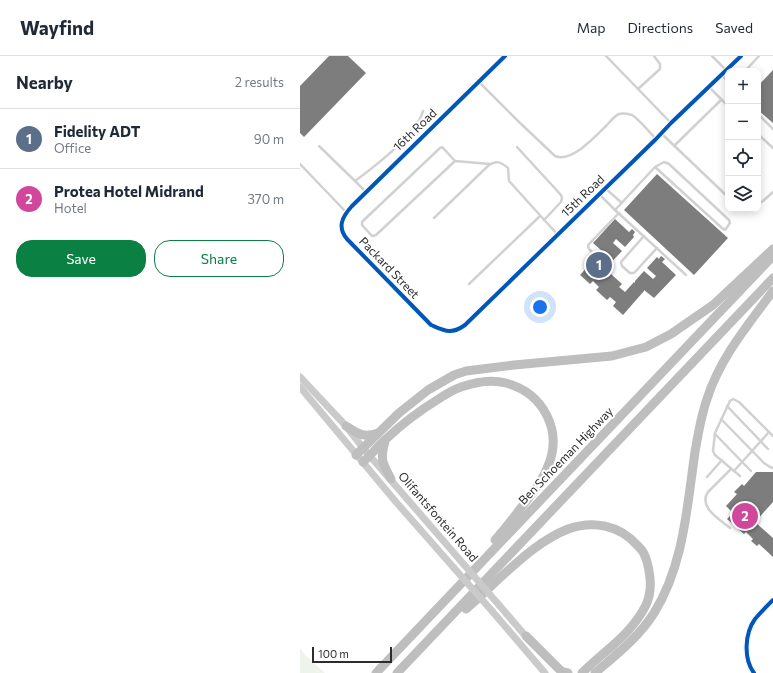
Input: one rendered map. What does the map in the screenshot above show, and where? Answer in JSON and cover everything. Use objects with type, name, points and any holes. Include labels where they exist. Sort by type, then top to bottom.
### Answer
[{"type":"highway","points":[[356,455],[399,413],[428,390],[454,375],[466,371],[514,365],[612,356],[646,347],[671,334],[713,305],[773,249]]},
{"type":"highway","name":"Ben Schoeman Highway","points":[[376,673],[773,256]]},
{"type":"highway","points":[[397,673],[773,278]]},
{"type":"highway","points":[[582,673],[595,670],[627,645],[654,613],[666,592],[675,568],[682,538],[700,424],[707,399],[716,375],[727,355],[773,291]]},
{"type":"highway","points":[[362,462],[409,419],[446,394],[459,387],[476,382],[506,382],[527,392],[536,399],[547,415],[553,435],[551,456],[548,466],[533,493],[501,533],[399,649]]},
{"type":"highway","points":[[346,426],[364,436],[379,432]]},
{"type":"highway","points":[[386,439],[382,457],[391,479]]},
{"type":"highway","points":[[409,661],[528,552],[549,538],[568,529],[585,525],[603,525],[619,531],[631,538],[643,552],[649,569],[651,589],[646,604],[633,625],[595,670],[578,673],[563,672],[526,636]]},
{"type":"main road","name":"Olifantsfontein Road","points":[[300,377],[346,426],[363,448],[558,673]]},
{"type":"main road","name":"Olifantsfontein Road","points":[[300,387],[421,532],[545,673]]},
{"type":"street","name":"16th Road","points":[[342,221],[347,212],[366,192],[505,56]]},
{"type":"street","name":"15th Road","points":[[729,68],[741,56]]},
{"type":"street","name":"15th Road","points":[[431,325],[450,332],[455,331],[465,325],[725,72]]},
{"type":"street","name":"Packard Street","points":[[342,221],[342,232],[347,240],[431,325]]},
{"type":"street","points":[[754,673],[746,651],[749,632],[755,620],[773,600]]},
{"type":"lane","points":[[606,56],[671,123]]},
{"type":"lane","points":[[638,89],[660,69],[660,64],[654,56]]},
{"type":"lane","points":[[712,56],[725,68]]},
{"type":"lane","points":[[749,68],[759,56]]},
{"type":"lane","points":[[722,75],[725,78]]},
{"type":"lane","points":[[479,82],[555,156],[560,158],[570,156],[594,138],[616,116],[620,114],[632,115],[656,139]]},
{"type":"lane","points":[[708,87],[726,104]]},
{"type":"lane","points":[[674,146],[721,100]]},
{"type":"lane","points":[[355,181],[398,145],[416,126],[424,112]]},
{"type":"lane","points":[[761,117],[773,129]]},
{"type":"lane","points":[[661,134],[725,193]]},
{"type":"lane","points":[[761,137],[773,148]]},
{"type":"lane","points":[[318,146],[366,192]]},
{"type":"lane","points":[[454,161],[375,236],[370,235],[362,224],[364,219],[440,148],[442,147],[454,161],[490,164]]},
{"type":"lane","points":[[517,147],[562,198],[544,220]]},
{"type":"lane","points":[[434,218],[490,164],[496,162],[507,167],[509,181],[558,234]]},
{"type":"lane","points":[[615,210],[656,166],[664,162],[669,164],[729,220],[730,223],[725,230],[656,166]]},
{"type":"lane","points":[[300,164],[347,212]]},
{"type":"lane","points":[[605,188],[622,203]]},
{"type":"lane","points":[[761,203],[773,192]]},
{"type":"lane","points":[[599,194],[686,275]]},
{"type":"lane","points":[[595,255],[589,249],[588,245],[619,213]]},
{"type":"lane","points":[[469,284],[540,216]]},
{"type":"lane","points":[[644,236],[621,262],[622,266],[630,273],[634,273],[657,248]]},
{"type":"lane","points":[[740,476],[715,455],[713,451],[715,433],[720,419],[731,400],[733,398],[736,400],[773,436]]},
{"type":"lane","points":[[727,406],[768,449]]},
{"type":"lane","points":[[720,419],[768,467],[773,468]]},
{"type":"lane","points":[[734,472],[769,432]]},
{"type":"lane","points":[[715,433],[751,471]]},
{"type":"lane","points":[[707,477],[722,460]]},
{"type":"lane","points":[[730,528],[709,510],[705,502],[708,492],[731,469]]},
{"type":"shaded area","points":[[300,648],[305,655],[325,673],[300,673]]},
{"type":"building","points":[[329,56],[348,56],[366,73],[304,137],[300,133],[300,86]]},
{"type":"building","points":[[773,70],[773,123],[761,113],[761,83]]},
{"type":"building","points":[[657,174],[728,238],[694,275],[624,210]]},
{"type":"building","points":[[615,219],[629,232],[632,229],[635,232],[633,235],[634,237],[625,247],[616,239],[613,243],[622,251],[602,272],[608,277],[611,274],[622,284],[619,287],[625,292],[634,282],[635,283],[644,271],[653,279],[656,276],[647,268],[657,257],[659,259],[661,256],[665,259],[662,262],[676,275],[654,298],[644,290],[623,315],[613,306],[616,302],[610,297],[607,300],[596,290],[599,287],[593,281],[590,284],[580,275],[602,251],[593,243]]},
{"type":"building","points":[[756,472],[773,472],[773,502],[755,522],[773,538],[773,557],[759,544],[757,546],[751,541],[753,539],[746,532],[744,534],[727,519],[733,513],[726,506],[737,494],[734,492],[742,484],[744,486]]},
{"type":"cycle path","points":[[505,56],[352,206],[343,218],[342,222],[342,230],[347,239],[431,325],[448,331],[456,330],[465,325],[741,56]]},
{"type":"cycle path","points":[[754,673],[748,660],[747,638],[755,619],[773,600]]},
{"type":"place","name":"Fidelity ADT","points":[[599,265]]},
{"type":"place","name":"Protea Hotel Midrand","points":[[745,516]]}]
